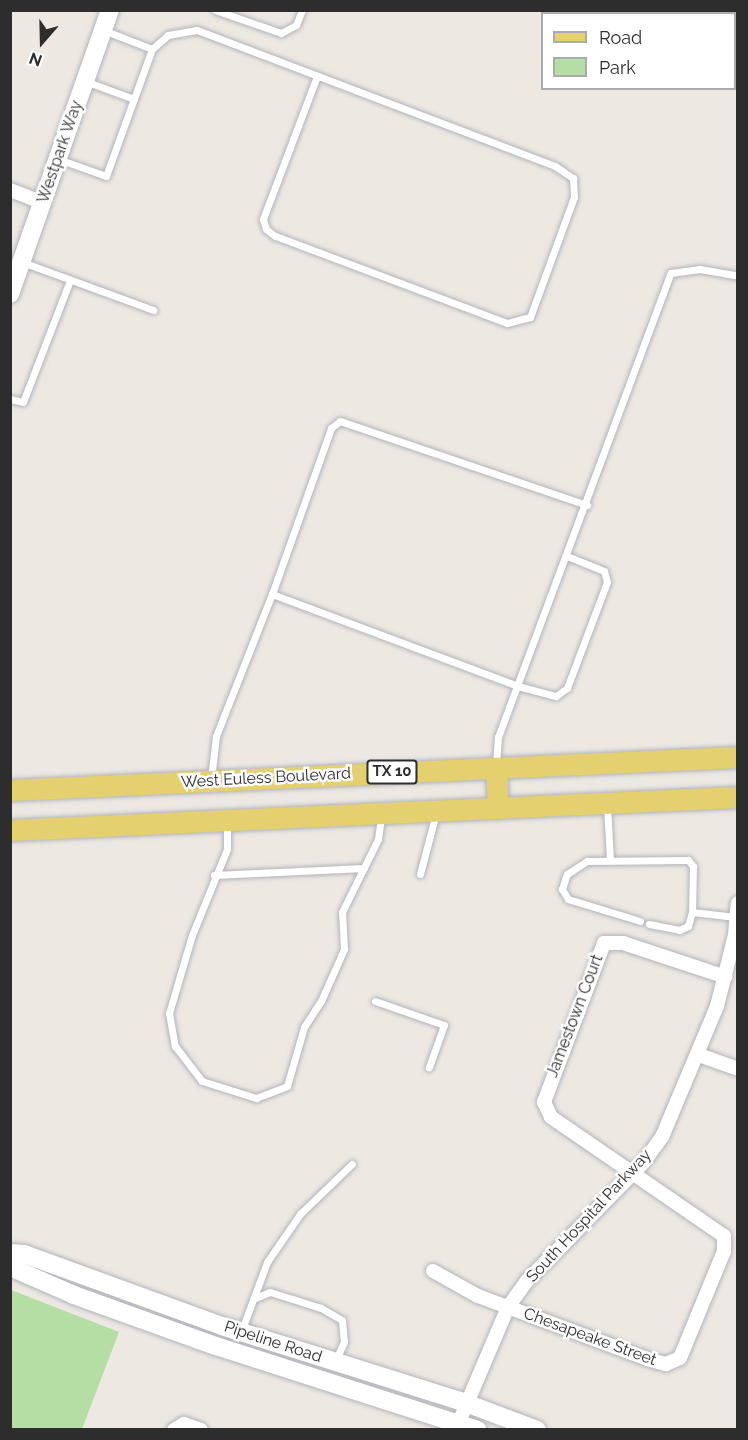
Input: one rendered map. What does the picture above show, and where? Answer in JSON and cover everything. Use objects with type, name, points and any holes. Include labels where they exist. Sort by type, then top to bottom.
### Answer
[{"type":"main road","name":"Westpark Way","points":[[10,294],[110,10]]},
{"type":"main road","name":"West Euless Boulevard","points":[[10,790],[738,757]]},
{"type":"main road","points":[[496,768],[498,808]]},
{"type":"main road","points":[[10,830],[738,797]]},
{"type":"main road","name":"Pipeline Road","points":[[10,1253],[24,1254],[222,1326],[466,1403],[537,1430]]},
{"type":"main road","name":"Pipeline Road","points":[[10,1267],[75,1295],[216,1346],[458,1426],[478,1430]]},
{"type":"main road","points":[[216,1346],[222,1326]]},
{"type":"street","points":[[10,190],[42,202]]},
{"type":"street","name":"South Hospital Parkway","points":[[458,1426],[508,1307],[526,1282],[633,1173],[662,1137],[699,1055],[726,977],[737,917]]},
{"type":"street","name":"Jamestown Court","points":[[633,1173],[551,1117],[544,1102],[604,943],[623,942],[726,977]]},
{"type":"street","points":[[699,1055],[738,1069]]},
{"type":"street","name":"Chesapeake Street","points":[[508,1307],[647,1359],[666,1364],[680,1358],[726,1242],[700,1218],[633,1173]]},
{"type":"street","points":[[433,1271],[478,1296],[508,1307]]},
{"type":"street","points":[[174,1430],[184,1424],[201,1430]]},
{"type":"lane","points":[[215,10],[281,33],[296,25],[302,10]]},
{"type":"lane","points":[[104,30],[152,49]]},
{"type":"lane","points":[[58,159],[106,176],[152,49],[168,35],[197,30],[555,166],[573,178],[574,197],[530,317],[507,323],[275,236],[266,229],[263,219],[317,76]]},
{"type":"lane","points":[[85,81],[134,99]]},
{"type":"lane","points":[[22,262],[153,310]]},
{"type":"lane","points":[[496,768],[498,737],[671,273],[700,269],[738,276]]},
{"type":"lane","points":[[10,399],[23,402],[69,280]]},
{"type":"lane","points":[[211,780],[216,736],[272,594],[331,428],[340,421],[586,505]]},
{"type":"lane","points":[[272,594],[518,686],[556,696],[567,688],[607,582],[604,571],[567,556]]},
{"type":"lane","points":[[607,803],[610,860]]},
{"type":"lane","points":[[420,874],[436,811]]},
{"type":"lane","points":[[227,820],[227,849],[214,875],[172,1002],[171,1024],[175,1046],[202,1081],[256,1098],[287,1086],[304,1027],[321,1001],[344,949],[342,912],[378,839],[381,813]]},
{"type":"lane","points":[[640,921],[564,897],[564,879],[574,866],[587,861],[688,860],[693,866],[692,912],[684,929],[649,924]]},
{"type":"lane","points":[[214,875],[364,868]]},
{"type":"lane","points":[[692,912],[737,917]]},
{"type":"lane","points":[[375,1001],[444,1025],[429,1067]]},
{"type":"lane","points":[[241,1332],[267,1263],[300,1214],[352,1164]]},
{"type":"lane","points":[[253,1300],[270,1292],[321,1308],[342,1320],[344,1342],[335,1361]]},
{"type":"green space","points":[[11,1290],[119,1332],[82,1429],[11,1429]]}]
